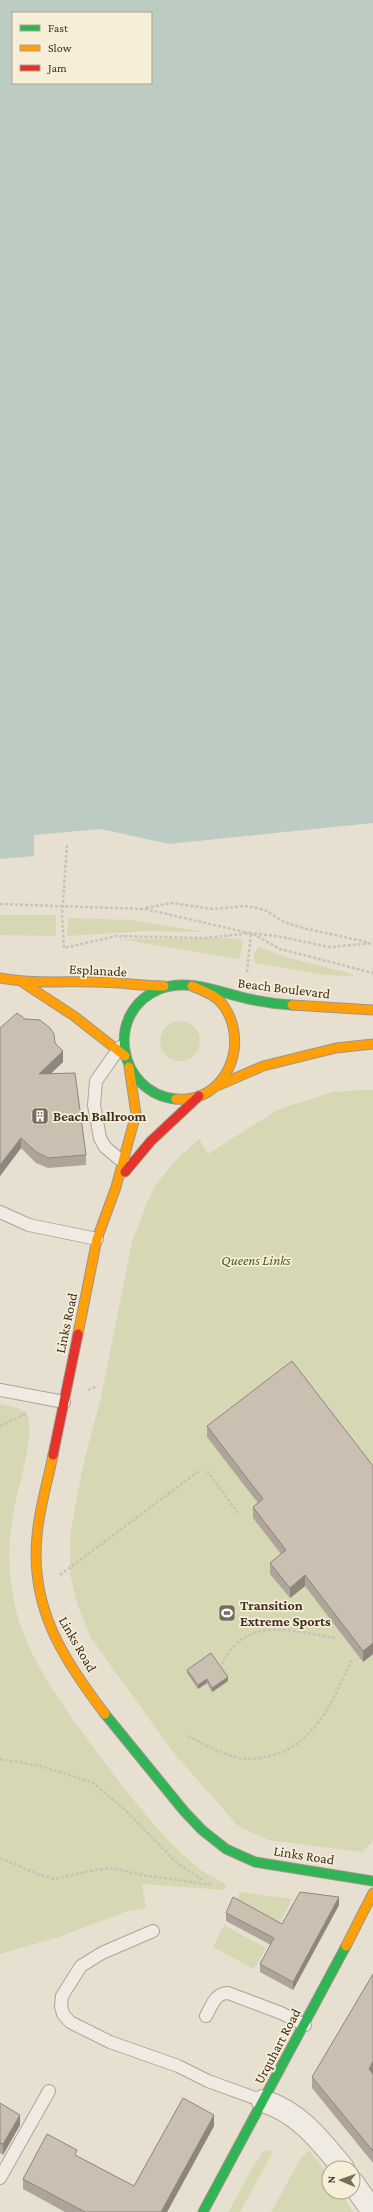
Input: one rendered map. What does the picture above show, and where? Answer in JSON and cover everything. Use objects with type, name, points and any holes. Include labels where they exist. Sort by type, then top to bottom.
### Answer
[{"type":"street","name":"Esplanade","points":[[0,978],[22,982],[98,982],[134,986],[173,985]]},
{"type":"street","name":"Esplanade","points":[[22,982],[122,1049]]},
{"type":"street","points":[[216,1086],[228,1073],[235,1056],[237,1038],[233,1020],[223,1005],[209,993],[192,986],[173,985],[158,990],[144,998],[133,1010],[126,1024],[122,1049],[129,1067],[138,1081],[151,1091],[166,1098],[183,1099],[199,1096],[216,1086],[263,1066],[336,1048],[373,1044]]},
{"type":"street","name":"Beach Boulevard","points":[[192,986],[265,1002],[373,1010]]},
{"type":"street","name":"Links Road","points":[[129,1067],[135,1098],[136,1114],[116,1187],[97,1239],[37,1534],[35,1559],[39,1591],[44,1612],[55,1638],[90,1693],[167,1790],[211,1838],[238,1856],[255,1862],[373,1881]]},
{"type":"street","name":"Links Road","points":[[116,1187],[138,1153],[160,1130],[199,1096]]},
{"type":"street","name":"Urquhart Road","points":[[203,2212],[305,2025],[373,1893]]},
{"type":"street","points":[[263,2101],[277,2105],[292,2114],[308,2127],[336,2160]]},
{"type":"street","points":[[361,2195],[373,2212]]},
{"type":"lane","points":[[122,1049],[96,1081],[94,1105],[100,1138],[105,1147],[123,1162]]},
{"type":"lane","points":[[0,1212],[35,1227],[97,1239]]},
{"type":"lane","points":[[0,1390],[64,1402]]},
{"type":"lane","points":[[153,1931],[102,1953],[81,1966],[62,1996],[61,2006],[63,2014],[70,2022],[110,2042],[178,2066],[208,2081],[263,2101]]},
{"type":"lane","points":[[206,2016],[217,1997],[222,1993],[228,1993],[281,2013],[305,2025]]},
{"type":"lane","points":[[0,2178],[49,2091]]},
{"type":"path","points":[[66,845],[63,906],[64,948],[116,936],[205,938],[251,933],[280,949],[373,974]]},
{"type":"path","points":[[145,908],[171,903],[218,909],[246,906],[265,910],[284,922],[303,928],[371,943]]},
{"type":"path","points":[[0,904],[145,908],[251,933],[282,937],[329,947],[371,943]]},
{"type":"path","points":[[247,972],[251,933]]},
{"type":"path","points":[[0,1426],[16,1419]]},
{"type":"path","points":[[39,1591],[199,1471]]},
{"type":"path","points":[[207,1471],[238,1513]]},
{"type":"path","points":[[222,1664],[228,1650],[238,1640],[259,1632],[282,1630],[335,1638]]},
{"type":"path","points":[[188,1736],[236,1758],[254,1759],[273,1755],[293,1747],[318,1725],[335,1696],[352,1659]]},
{"type":"path","points":[[0,1759],[40,1766],[92,1782],[124,1809],[175,1861],[202,1880]]},
{"type":"path","points":[[0,1858],[54,1879],[95,1870],[113,1868],[142,1876],[213,1885]]},
{"type":"green space","points":[[0,915],[56,915],[56,936],[0,935]]},
{"type":"green space","points":[[68,918],[131,920],[206,932],[147,931],[67,936]]},
{"type":"green space","points":[[119,939],[241,939],[243,943],[239,959]]},
{"type":"green space","points":[[259,947],[285,957],[349,973],[354,976],[325,975],[255,963],[253,955]]},
{"type":"green space","points":[[180,1021],[188,1023],[194,1027],[198,1033],[200,1041],[198,1049],[194,1055],[188,1059],[180,1061],[172,1059],[166,1055],[162,1049],[160,1041],[162,1033],[166,1027],[172,1023]]},
{"type":"green space","name":"Queens Links","points":[[373,1090],[373,1841],[363,1852],[268,1840],[238,1826],[173,1752],[91,1638],[77,1604],[70,1574],[70,1536],[82,1470],[101,1397],[132,1242],[147,1203],[157,1183],[176,1160],[199,1139],[208,1154],[279,1109],[333,1092]]},
{"type":"green space","points":[[0,1404],[15,1407],[25,1412],[29,1424],[28,1447],[12,1519],[10,1560],[12,1590],[17,1614],[35,1658],[46,1679],[74,1720],[146,1816],[171,1843],[197,1867],[226,1884],[225,1890],[142,1884],[146,1908],[125,1912],[59,1937],[0,1954]]},
{"type":"green space","points":[[240,1892],[292,1899],[279,1924],[236,1900]]},
{"type":"green space","points":[[224,1925],[266,1948],[254,1969],[213,1947]]},
{"type":"green space","points":[[269,2150],[273,2152],[240,2212],[228,2212],[262,2152]]},
{"type":"green space","points":[[309,2150],[321,2166],[321,2200],[345,2200],[353,2212],[271,2212],[301,2158]]},
{"type":"shaded area","points":[[0,0],[373,0],[373,823],[169,844],[101,829],[34,835],[34,856],[0,859]]},
{"type":"building","name":"Beach Ballroom","points":[[17,1013],[25,1019],[40,1020],[50,1028],[54,1034],[55,1043],[63,1051],[39,1074],[75,1073],[86,1155],[48,1158],[36,1152],[21,1138],[0,1165],[0,1028]]},
{"type":"building","points":[[292,1361],[373,1466],[373,1643],[363,1651],[305,1575],[290,1588],[270,1563],[286,1550],[253,1507],[263,1499],[207,1426]]},
{"type":"building","points":[[211,1653],[228,1677],[212,1688],[207,1679],[198,1685],[187,1670]]},
{"type":"building","points":[[300,1892],[339,1897],[293,1982],[260,1964],[274,1938],[226,1913],[233,1897],[282,1924]]},
{"type":"building","points":[[373,1974],[373,2061],[369,2069],[373,2074],[373,2151],[312,2077]]},
{"type":"building","points":[[183,2098],[214,2115],[161,2212],[85,2212],[23,2179],[47,2134],[77,2150],[75,2155],[134,2186]]},
{"type":"building","points":[[0,2103],[20,2115],[3,2144],[0,2143]]},
{"type":"traffic: fast","points":[[176,1099],[156,1093],[141,1082],[130,1067],[125,1050],[125,1032],[131,1015],[142,1000],[160,989],[182,985],[205,988],[260,1001],[292,1005]]},
{"type":"traffic: fast","points":[[105,1714],[184,1811],[202,1830],[226,1849],[255,1862],[373,1881]]},
{"type":"traffic: fast","points":[[203,2212],[346,1946]]},
{"type":"traffic: slow","points":[[0,978],[36,982],[105,982],[164,986]]},
{"type":"traffic: slow","points":[[22,982],[74,1016],[125,1056]]},
{"type":"traffic: slow","points":[[176,1099],[194,1098],[208,1092],[220,1081],[229,1068],[234,1053],[234,1036],[231,1020],[223,1005],[213,996],[192,986]]},
{"type":"traffic: slow","points":[[292,1005],[373,1010]]},
{"type":"traffic: slow","points":[[217,1086],[263,1066],[336,1048],[373,1044]]},
{"type":"traffic: slow","points":[[78,1334],[97,1239],[116,1187],[136,1114],[129,1067]]},
{"type":"traffic: slow","points":[[53,1455],[38,1526],[36,1562],[39,1586],[44,1609],[63,1652],[90,1694],[105,1714]]},
{"type":"traffic: slow","points":[[346,1946],[373,1893]]},
{"type":"traffic: jam","points":[[125,1172],[151,1141],[199,1096]]},
{"type":"traffic: jam","points":[[53,1455],[78,1334]]},
{"type":"place","name":"Beach Ballroom","points":[[40,1116]]},
{"type":"place","name":"Transition Extreme Sports","points":[[227,1613]]}]
